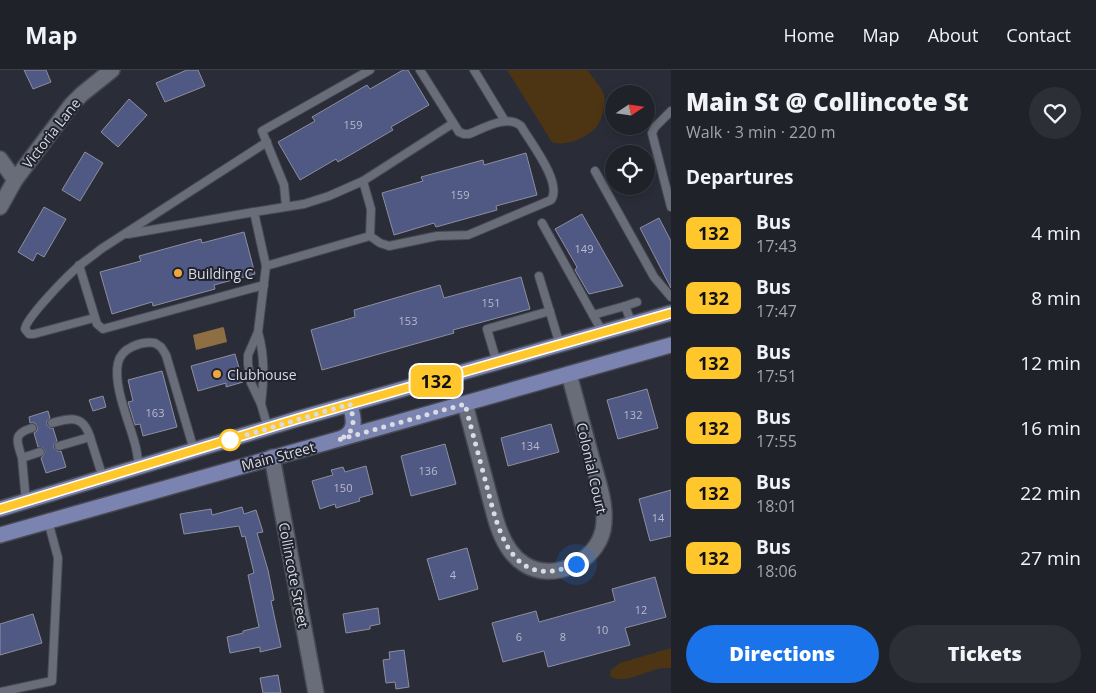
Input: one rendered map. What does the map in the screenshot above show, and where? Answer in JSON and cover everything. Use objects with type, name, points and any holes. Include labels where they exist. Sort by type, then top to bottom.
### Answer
[{"type":"main road","name":"Main Street","points":[[0,509],[350,404],[671,313]]},
{"type":"main road","name":"Main Street","points":[[0,535],[671,346]]},
{"type":"main road","points":[[338,440],[348,434],[353,426],[354,418],[350,404]]},
{"type":"main road","points":[[99,507],[96,489],[103,478]]},
{"type":"street","name":"Victoria Lane","points":[[0,207],[15,180],[72,104],[112,70]]},
{"type":"street","points":[[0,159],[15,180]]},
{"type":"street","name":"Colonial Court","points":[[465,404],[499,531],[510,551],[516,558],[531,568],[550,571],[567,568],[584,559],[592,551],[600,541],[604,522],[602,498],[569,374]]},
{"type":"street","name":"Collincote Street","points":[[272,457],[316,693]]},
{"type":"lane","points":[[286,206],[284,185],[262,130],[370,70]]},
{"type":"lane","points":[[370,236],[380,244],[389,246],[437,236],[468,235],[551,200],[554,191],[545,165],[521,126],[514,121],[505,121],[467,134],[459,132],[452,124],[420,70]]},
{"type":"lane","points":[[474,70],[505,121]]},
{"type":"lane","points":[[671,111],[654,127],[652,134],[671,207]]},
{"type":"lane","points":[[124,234],[316,200],[363,181],[452,124]]},
{"type":"lane","points":[[94,318],[34,334],[29,334],[25,329],[26,323],[79,265],[267,142]]},
{"type":"lane","points":[[595,171],[654,277],[671,297]]},
{"type":"lane","points":[[363,181],[371,209],[370,236]]},
{"type":"lane","points":[[254,212],[266,266],[258,332],[248,355],[248,364],[251,383],[261,404],[268,428]]},
{"type":"lane","points":[[542,224],[603,333]]},
{"type":"lane","points":[[266,266],[370,236]]},
{"type":"lane","points":[[79,265],[94,318],[98,326],[103,329],[264,285]]},
{"type":"lane","points":[[539,276],[560,345]]},
{"type":"lane","points":[[593,315],[637,302]]},
{"type":"lane","points":[[625,306],[632,324]]},
{"type":"lane","points":[[497,363],[487,329],[550,311]]},
{"type":"lane","points":[[258,332],[263,353],[264,383],[261,404]]},
{"type":"lane","points":[[139,467],[136,446],[118,385],[117,368],[120,356],[125,351],[141,343],[156,343],[166,355],[194,450]]},
{"type":"lane","points":[[52,423],[65,419],[75,419],[86,426],[103,478]]},
{"type":"lane","points":[[26,502],[22,458],[17,440],[22,432],[32,428]]},
{"type":"lane","points":[[59,446],[90,437]]},
{"type":"lane","points":[[22,458],[40,452]]},
{"type":"lane","points":[[0,692],[52,681],[58,558],[48,521]]},
{"type":"shaded area","points":[[507,70],[588,70],[604,96],[604,108],[599,123],[582,138],[563,143],[552,142]]},
{"type":"shaded area","points":[[223,327],[227,342],[196,350],[193,335]]},
{"type":"shaded area","points":[[671,648],[671,668],[663,668],[632,678],[617,679],[610,676],[611,670],[620,663]]},
{"type":"building","points":[[24,70],[46,70],[51,82],[33,89]]},
{"type":"building","points":[[187,70],[198,70],[205,86],[165,102],[156,83]]},
{"type":"building","points":[[403,70],[408,70],[429,105],[391,127],[393,130],[338,162],[336,159],[300,180],[278,142],[315,121],[312,117],[367,85],[370,89]]},
{"type":"building","points":[[129,99],[147,115],[118,147],[101,132]]},
{"type":"building","points":[[85,152],[103,163],[80,201],[62,190]]},
{"type":"building","points":[[526,153],[537,195],[496,206],[497,210],[436,227],[434,223],[394,235],[382,193],[423,181],[421,177],[483,160],[484,165]]},
{"type":"building","points":[[44,207],[66,219],[44,257],[37,253],[33,261],[18,252]]},
{"type":"building","points":[[582,214],[623,286],[589,294],[575,270],[577,267],[555,229]]},
{"type":"building","points":[[659,218],[671,241],[671,288],[640,228]]},
{"type":"building","name":"Building C","points":[[244,232],[255,274],[214,285],[215,289],[153,306],[152,302],[112,314],[100,272],[141,261],[139,256],[201,239],[202,243]]},
{"type":"building","points":[[521,277],[530,309],[453,330],[454,333],[322,370],[311,330],[355,317],[354,310],[440,285],[444,298]]},
{"type":"building","name":"Clubhouse","points":[[235,354],[243,382],[226,387],[226,383],[198,391],[191,366]]},
{"type":"building","points":[[162,371],[177,427],[143,436],[140,424],[135,425],[128,402],[133,401],[128,380]]},
{"type":"building","points":[[647,389],[658,428],[618,439],[607,400]]},
{"type":"building","points":[[103,396],[106,407],[93,411],[89,400]]},
{"type":"building","points":[[48,411],[50,418],[47,421],[47,425],[53,428],[57,441],[54,444],[54,448],[57,451],[61,451],[66,467],[46,473],[41,458],[45,451],[43,448],[38,447],[34,433],[37,431],[37,427],[35,423],[30,423],[29,417]]},
{"type":"building","points":[[551,424],[559,452],[508,466],[501,438]]},
{"type":"building","points":[[445,444],[456,484],[411,496],[401,456]]},
{"type":"building","points":[[366,466],[373,494],[359,498],[360,501],[336,508],[335,504],[320,509],[312,481],[333,475],[331,470],[343,467],[345,472]]},
{"type":"building","points":[[671,490],[671,536],[650,541],[639,499]]},
{"type":"building","points":[[242,507],[244,514],[256,510],[263,532],[257,533],[268,570],[274,600],[271,601],[281,647],[260,652],[260,647],[230,653],[227,637],[259,627],[248,575],[254,573],[245,536],[242,537],[239,526],[184,534],[180,514],[211,509],[212,515]]},
{"type":"building","points":[[467,548],[478,589],[439,600],[427,559]]},
{"type":"building","points":[[655,577],[666,617],[625,628],[630,645],[548,667],[544,651],[503,662],[492,623],[536,611],[539,622],[615,601],[612,589]]},
{"type":"building","points":[[378,608],[380,624],[370,626],[370,629],[346,633],[343,614]]},
{"type":"building","points":[[33,614],[42,643],[0,655],[0,624]]},
{"type":"building","points":[[404,650],[409,687],[396,689],[395,682],[386,683],[383,660],[390,659],[389,652]]},
{"type":"building","points":[[278,675],[281,693],[263,693],[260,678]]},
{"type":"bus line","name":"132","points":[[0,509],[297,419],[671,313]]},
{"type":"place","name":"Building C","points":[[178,273]]},
{"type":"place","name":"Clubhouse","points":[[217,374]]},
{"type":"route","points":[[230,440],[350,404],[354,418],[353,426],[348,434],[338,440],[465,404],[499,531],[510,551],[527,566],[540,570],[557,570],[576,564]]}]
